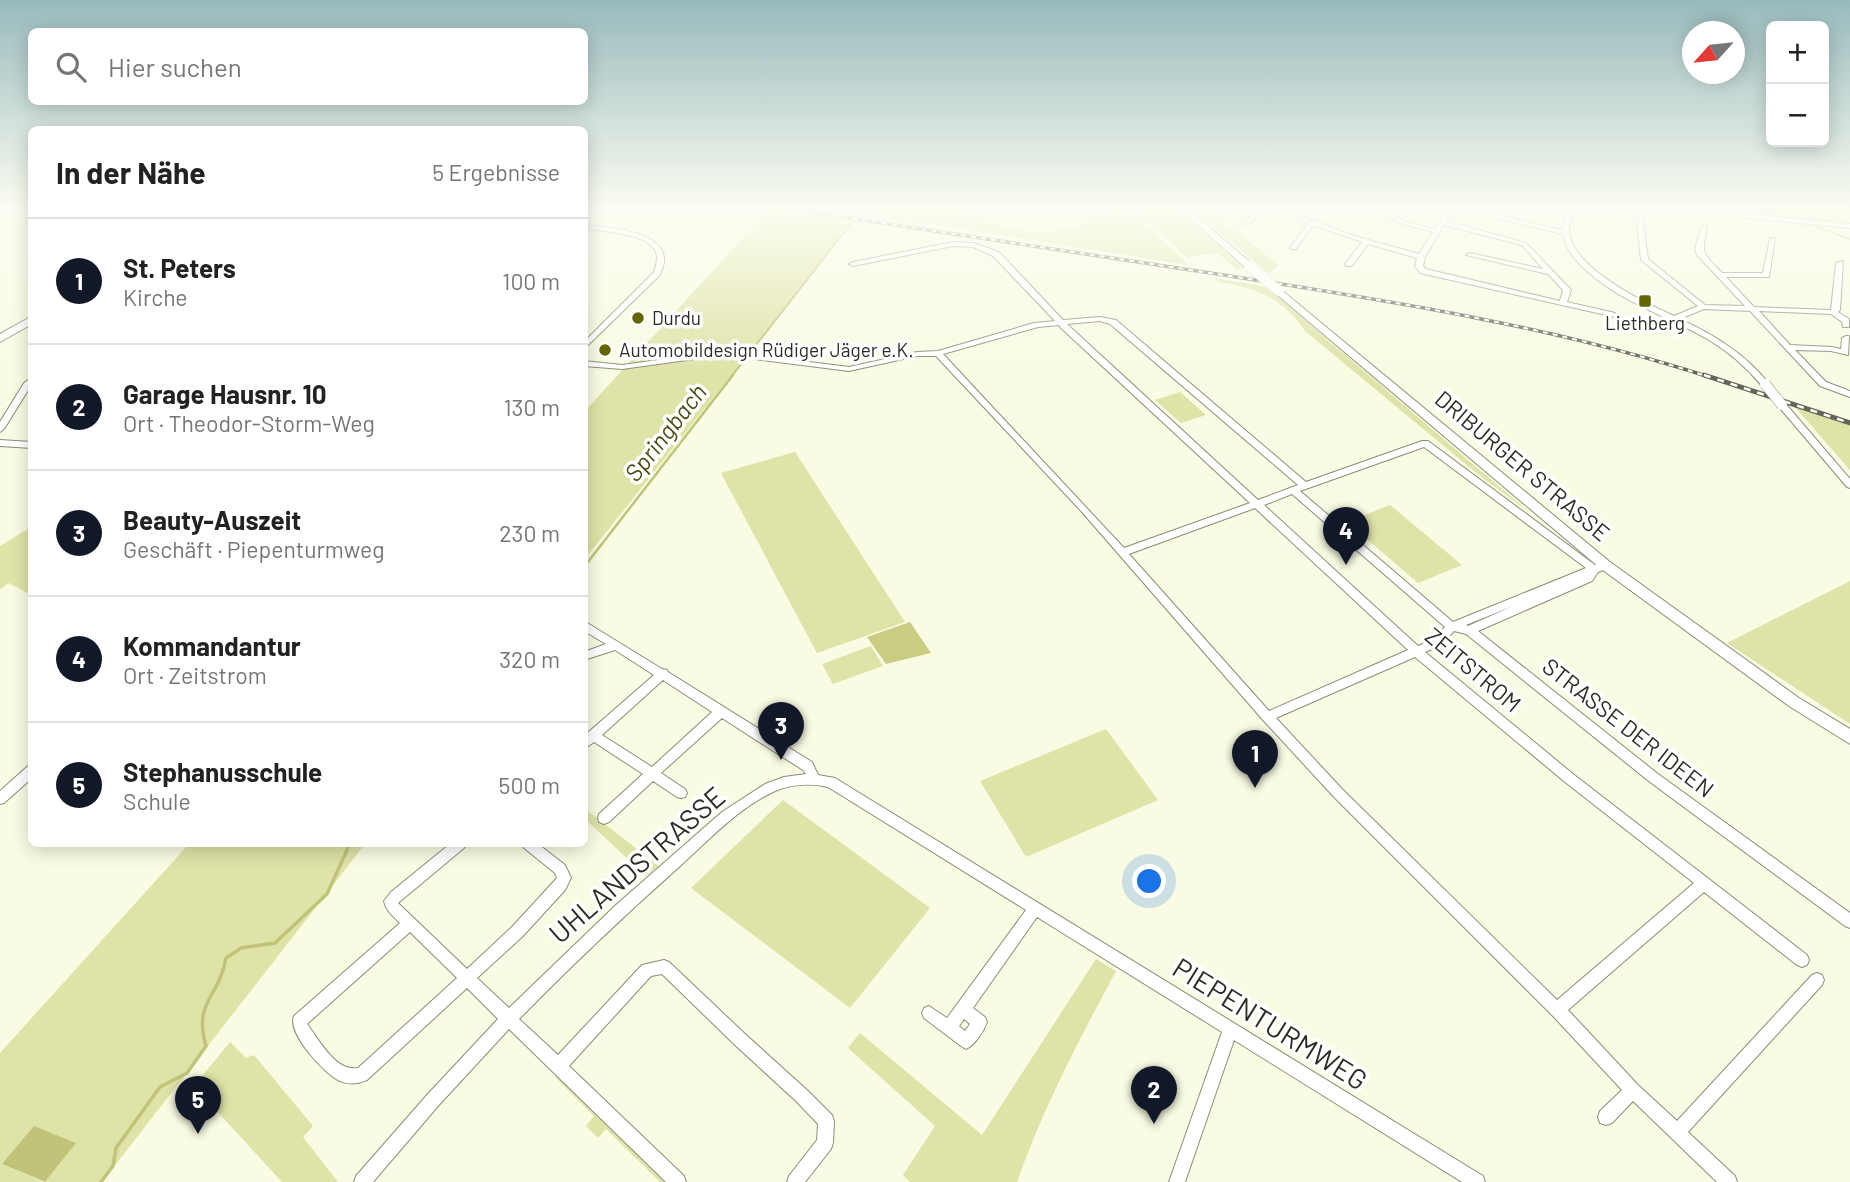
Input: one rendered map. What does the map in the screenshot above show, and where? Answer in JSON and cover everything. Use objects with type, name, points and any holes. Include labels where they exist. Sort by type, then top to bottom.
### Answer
[{"type":"main road","name":"DRIBURGER STRASSE","points":[[1246,263],[1592,571],[1850,737]]},
{"type":"main road","points":[[0,339],[28,322]]},
{"type":"street","points":[[588,343],[657,273],[662,263]]},
{"type":"street","name":"ZEITSTROM","points":[[853,264],[857,263]]},
{"type":"street","name":"ZEITSTROM","points":[[1005,263],[1063,325],[1418,652],[1569,778],[1802,960]]},
{"type":"street","points":[[1420,263],[1419,266],[1433,274],[1612,315]]},
{"type":"street","points":[[1507,263],[1552,273]]},
{"type":"street","points":[[1542,263],[1567,290],[1563,302]]},
{"type":"street","points":[[1585,263],[1597,275],[1731,350],[1765,384],[1850,485]]},
{"type":"street","points":[[1649,263],[1703,306]]},
{"type":"street","points":[[1709,263],[1823,384],[1850,394]]},
{"type":"street","points":[[1720,275],[1766,275],[1768,263]]},
{"type":"street","points":[[1833,312],[1840,263]]},
{"type":"street","points":[[1675,318],[1703,306],[1833,312],[1846,321],[1846,325]]},
{"type":"street","points":[[588,364],[622,368],[709,354],[751,354],[849,369],[918,354],[938,353],[1037,325],[1063,325],[1100,319],[1118,325],[1307,487]]},
{"type":"street","points":[[1787,347],[1832,349],[1845,353],[1846,338]]},
{"type":"street","points":[[938,353],[1123,552],[1267,717],[1345,800],[1557,1010],[1676,1133],[1729,1182]]},
{"type":"street","points":[[0,429],[28,383]]},
{"type":"street","points":[[0,443],[28,445]]},
{"type":"street","points":[[1123,552],[1425,443],[1592,571],[1469,630],[1452,627],[1294,491]]},
{"type":"street","points":[[1267,717],[1418,652],[1436,643],[1452,627],[1565,583]]},
{"type":"street","name":"PIEPENTURMWEG","points":[[588,627],[809,766],[814,779],[831,782],[1457,1176],[1477,1182]]},
{"type":"street","name":"STRASSE DER IDEEN","points":[[1469,630],[1654,778],[1850,922]]},
{"type":"street","points":[[588,655],[617,645]]},
{"type":"street","points":[[663,673],[590,740],[653,774],[681,793]]},
{"type":"street","points":[[604,818],[720,712]]},
{"type":"street","points":[[0,799],[28,774]]},
{"type":"street","name":"UHLANDSTRASSE","points":[[362,1182],[509,1016],[615,915],[716,826],[767,789],[782,783],[814,779]]},
{"type":"street","points":[[455,847],[391,901],[392,906],[678,1182]]},
{"type":"street","name":"UHLANDSTRASSE","points":[[409,924],[299,1021],[300,1027],[339,1074],[349,1077],[362,1075],[517,932],[564,878],[560,869],[533,847]]},
{"type":"street","points":[[1557,1010],[1704,883]]},
{"type":"street","points":[[949,1028],[1035,909]]},
{"type":"street","points":[[559,1065],[647,970],[664,967],[809,1101],[826,1121],[825,1143],[794,1182]]},
{"type":"street","points":[[1676,1133],[1817,980]]},
{"type":"street","points":[[929,1013],[966,1041],[979,1022],[962,1009]]},
{"type":"street","points":[[1177,1182],[1230,1031]]},
{"type":"street","points":[[1606,1117],[1633,1090]]},
{"type":"shaded area","points":[[720,263],[821,263],[588,555],[588,408]]},
{"type":"shaded area","points":[[1230,263],[1237,263],[1243,268],[1237,269]]},
{"type":"shaded area","points":[[1256,263],[1278,265],[1269,274]]},
{"type":"shaded area","points":[[1215,278],[1266,287],[1530,513],[1474,471],[1305,331],[1288,310],[1257,291],[1219,282]]},
{"type":"shaded area","points":[[1180,392],[1206,415],[1181,423],[1155,400]]},
{"type":"shaded area","points":[[1794,406],[1850,425],[1850,470]]},
{"type":"shaded area","points":[[795,452],[905,622],[817,653],[721,473]]},
{"type":"shaded area","points":[[1390,505],[1462,565],[1418,583],[1347,522]]},
{"type":"shaded area","points":[[28,529],[28,593],[9,583],[0,589],[0,546]]},
{"type":"shaded area","points":[[1850,581],[1850,724],[1727,643]]},
{"type":"shaded area","points":[[910,622],[931,653],[886,664],[867,637]]},
{"type":"shaded area","points":[[871,646],[883,666],[833,684],[822,664]]},
{"type":"shaded area","points":[[1106,729],[1158,800],[1026,857],[980,781]]},
{"type":"shaded area","points":[[783,800],[930,908],[850,1008],[691,888]]},
{"type":"shaded area","points":[[588,811],[659,866],[646,876],[588,822]]},
{"type":"shaded area","points":[[186,847],[363,847],[102,1182],[45,1182],[76,1143],[2,1164],[43,1182],[0,1182],[0,1053]]},
{"type":"shaded area","points":[[1096,959],[1116,971],[1050,1101],[1017,1182],[910,1182],[903,1175],[935,1126],[848,1048],[860,1033],[982,1135]]},
{"type":"shaded area","points":[[230,1042],[246,1058],[254,1055],[313,1126],[303,1137],[338,1182],[282,1182],[194,1086]]},
{"type":"shaded area","points":[[562,1070],[676,1182],[660,1182],[606,1129],[598,1138],[586,1126],[594,1116],[555,1077]]},
{"type":"shaded area","points":[[34,1126],[76,1143],[45,1182],[2,1164]]},
{"type":"waterway","name":"Springbach","points":[[731,377],[820,263]]},
{"type":"waterway","name":"Springbach","points":[[588,562],[733,375]]},
{"type":"waterway","name":"Springbach","points":[[101,1182],[113,1166],[116,1148],[160,1087],[187,1073],[206,1046],[203,1031],[205,1009],[223,971],[226,958],[241,948],[275,943],[327,894],[347,850]]},
{"type":"railway","points":[[1146,263],[1403,304],[1527,328],[1709,377]]},
{"type":"railway","points":[[1704,375],[1850,423]]},
{"type":"place","name":"Liethberg","points":[[1645,301]]},
{"type":"place","name":"Durdu","points":[[638,318]]},
{"type":"place","name":"Automobildesign Rüdiger Jäger e.K.","points":[[605,350]]},
{"type":"place","name":"Kommandantur","points":[[1346,565]]},
{"type":"place","name":"Beauty-Auszeit","points":[[781,760]]},
{"type":"place","name":"St. Peters","points":[[1255,788]]},
{"type":"place","name":"Garage Hausnr. 10","points":[[1154,1124]]},
{"type":"place","name":"Stephanusschule","points":[[198,1134]]}]
